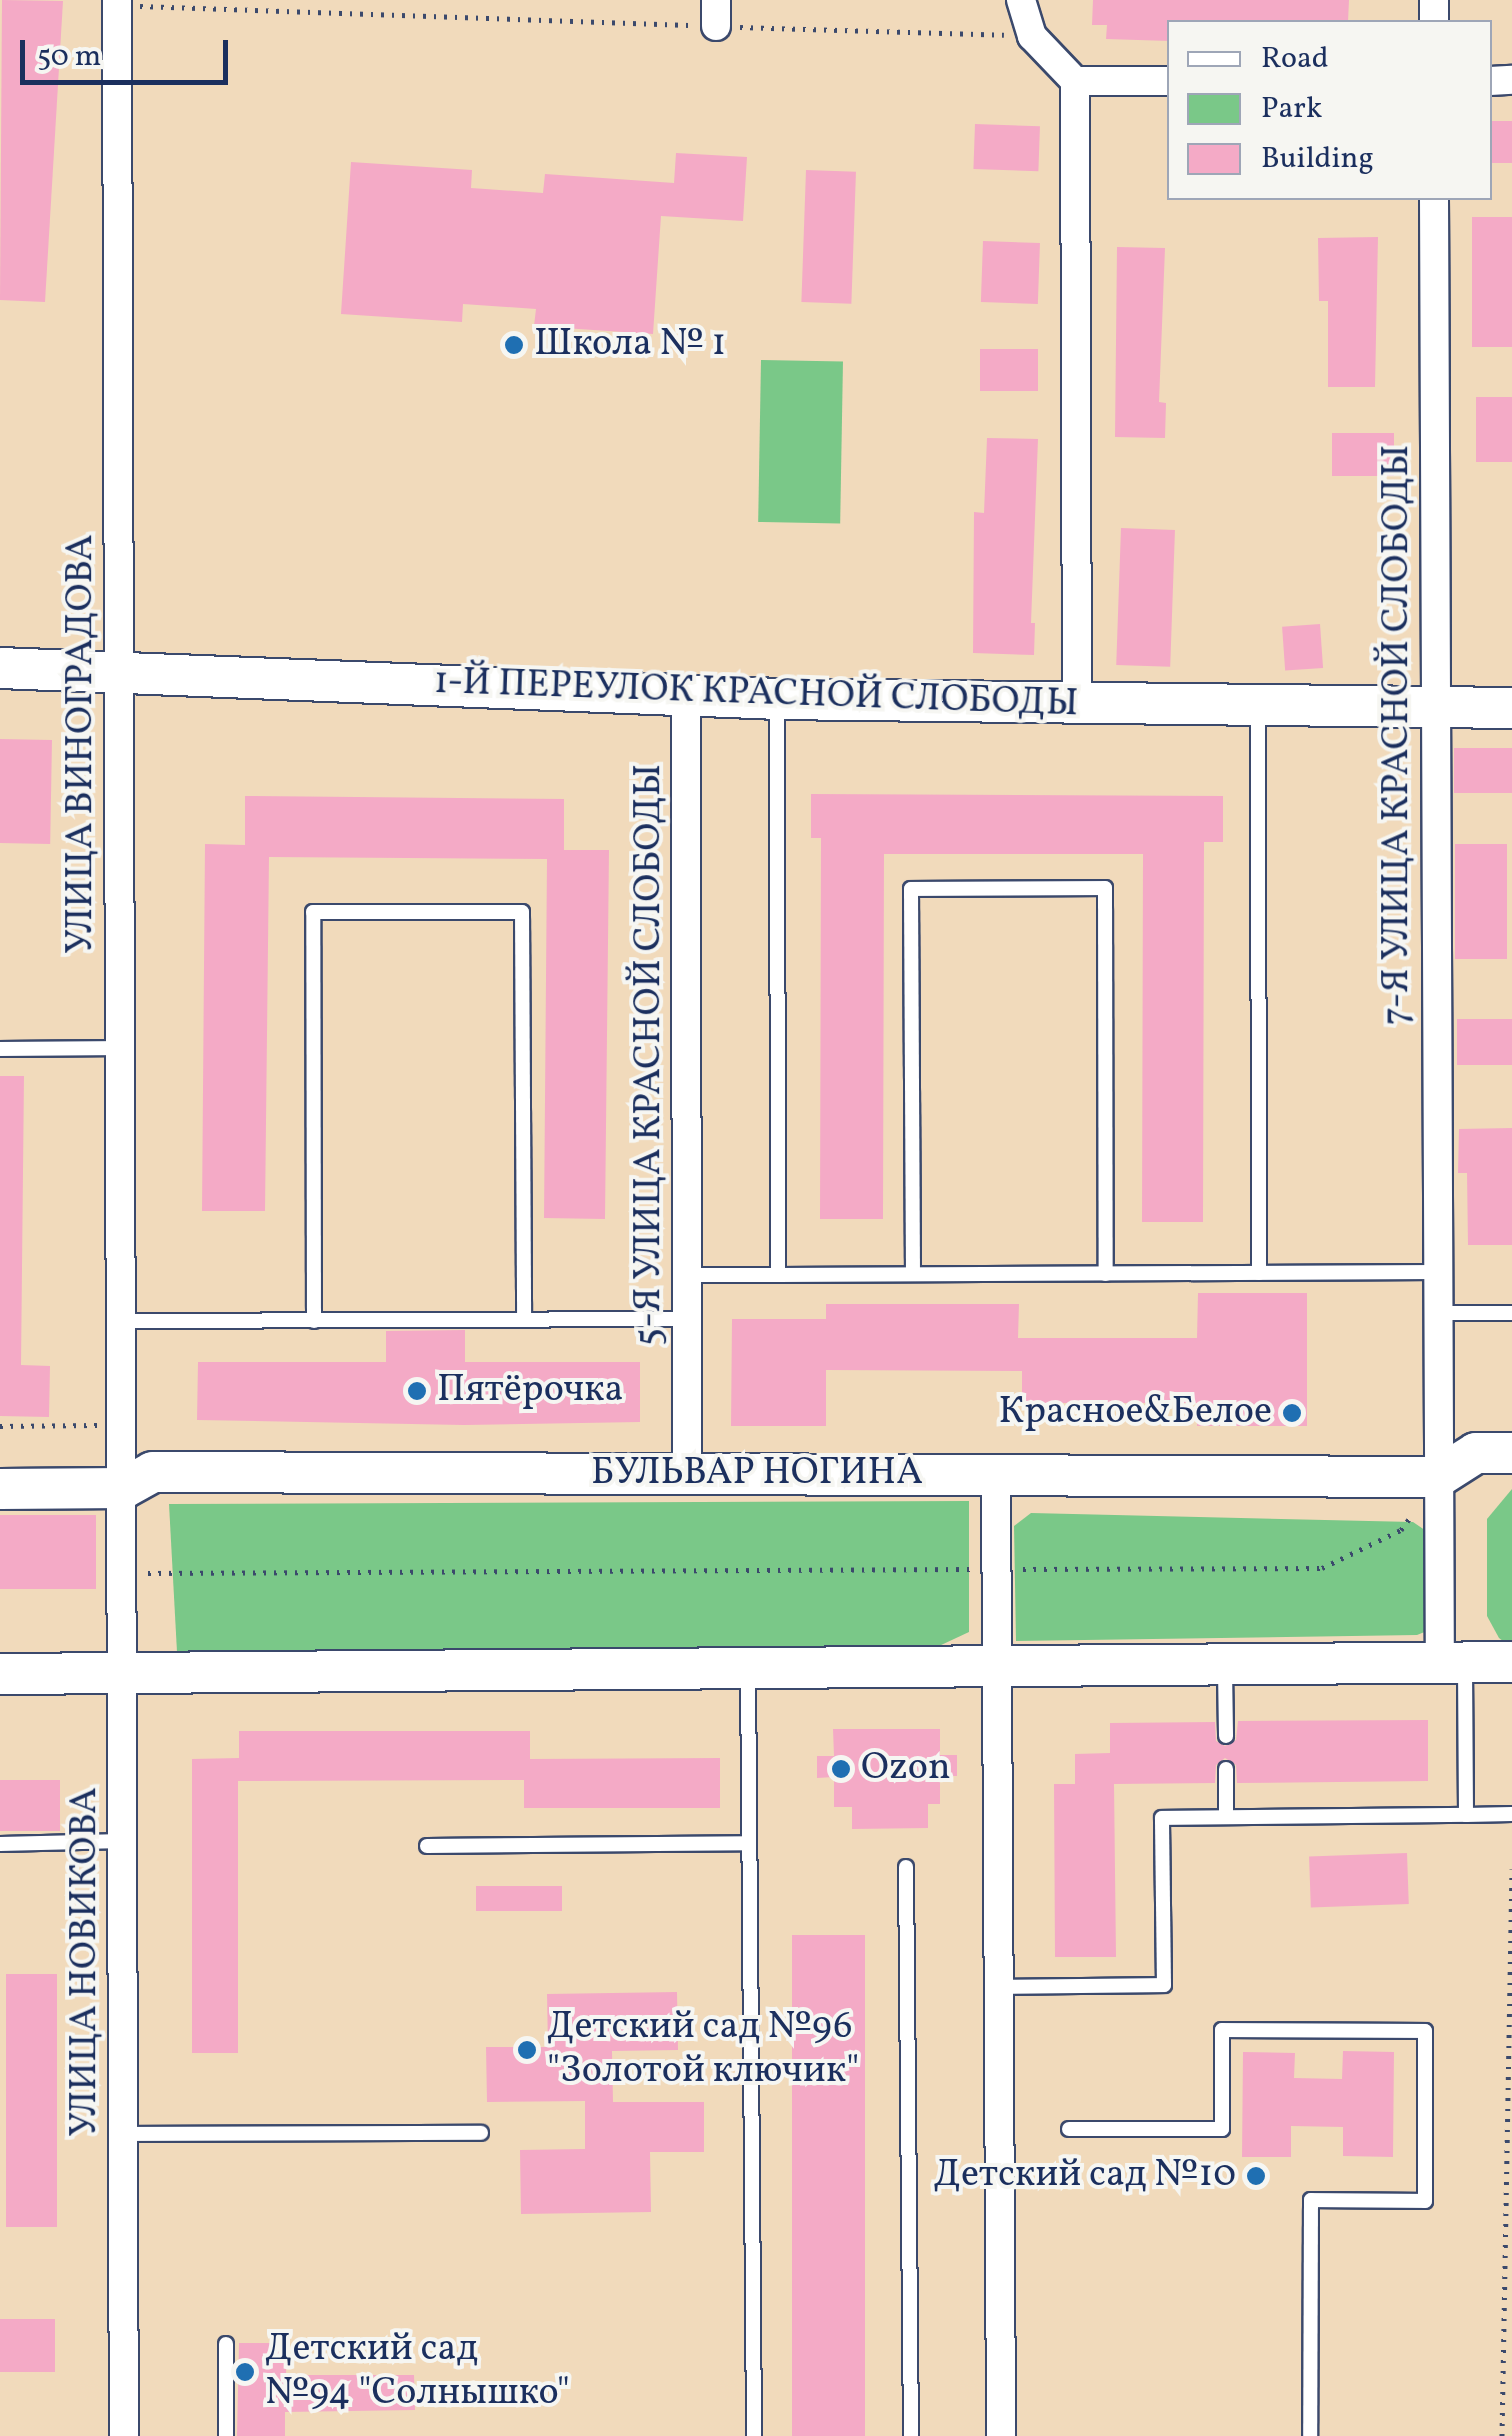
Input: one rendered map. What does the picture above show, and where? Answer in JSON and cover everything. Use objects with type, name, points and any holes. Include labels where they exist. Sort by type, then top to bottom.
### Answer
[{"type":"street","points":[[1021,0],[1032,36],[1075,81],[1078,704]]},
{"type":"street","name":"УЛИЦА ВИНОГРАДОВА","points":[[117,3],[120,1322],[124,1488]]},
{"type":"street","points":[[1075,81],[1167,81]]},
{"type":"street","name":"7-Я УЛИЦА КРАСНОЙ СЛОБОДЫ","points":[[1434,200],[1438,1477],[1452,1662]]},
{"type":"street","name":"1-Й ПЕРЕУЛОК КРАСНОЙ СЛОБОДЫ","points":[[0,668],[686,696],[1512,708]]},
{"type":"street","name":"5-Я УЛИЦА КРАСНОЙ СЛОБОДЫ","points":[[686,696],[687,1474]]},
{"type":"street","name":"БУЛЬВАР НОГИНА","points":[[0,1490],[124,1488],[153,1472],[1438,1477],[1476,1453],[1512,1453]]},
{"type":"street","points":[[996,1475],[1001,2436]]},
{"type":"street","name":"УЛИЦА НОВИКОВА","points":[[124,1488],[124,2436]]},
{"type":"street","points":[[0,1674],[1512,1662]]},
{"type":"lane","points":[[777,698],[778,1275]]},
{"type":"lane","points":[[1258,706],[1260,1273]]},
{"type":"lane","points":[[912,1274],[912,889],[1105,888],[1106,1274]]},
{"type":"lane","points":[[314,1320],[313,912],[522,912],[524,1320]]},
{"type":"lane","points":[[0,1049],[120,1048]]},
{"type":"lane","points":[[688,1275],[1437,1272]]},
{"type":"lane","points":[[1437,1314],[1512,1313]]},
{"type":"lane","points":[[120,1322],[688,1319]]},
{"type":"lane","points":[[1452,1662],[1466,1814]]},
{"type":"lane","points":[[1225,1664],[1226,1736]]},
{"type":"lane","points":[[748,1668],[754,2436]]},
{"type":"lane","points":[[1226,1769],[1226,1817]]},
{"type":"lane","points":[[998,1987],[1164,1985],[1162,1818],[1512,1814]]},
{"type":"lane","points":[[0,1844],[124,1840]]},
{"type":"lane","points":[[426,1846],[750,1843]]},
{"type":"lane","points":[[906,1867],[911,2436]]},
{"type":"lane","points":[[1070,2129],[1222,2130],[1222,2030],[1425,2031],[1424,2200],[1311,2200],[1310,2436]]},
{"type":"lane","points":[[124,2134],[481,2133]]},
{"type":"lane","points":[[226,2344],[226,2436]]},
{"type":"path","points":[[117,3],[716,13],[1032,36]]},
{"type":"path","points":[[0,1426],[121,1424]]},
{"type":"path","points":[[124,1574],[1322,1568],[1401,1530],[1438,1477]]},
{"type":"path","points":[[1502,2436],[1512,1870]]},
{"type":"green space","points":[[761,360],[843,361],[840,523],[758,522]]},
{"type":"green space","points":[[1512,1489],[1512,1648],[1499,1638],[1487,1616],[1487,1519]]},
{"type":"green space","points":[[969,1501],[969,1632],[939,1646],[177,1652],[169,1504]]},
{"type":"green space","points":[[1031,1513],[1413,1522],[1441,1541],[1437,1627],[1417,1635],[1016,1641],[1014,1526]]},
{"type":"building","points":[[2,0],[63,1],[45,302],[0,300]]},
{"type":"building","points":[[1093,0],[1349,0],[1348,20],[1167,20],[1167,41],[1106,39],[1107,25],[1092,25]]},
{"type":"building","points":[[1492,121],[1512,121],[1512,163],[1492,163]]},
{"type":"building","points":[[975,124],[1040,126],[1038,171],[973,169]]},
{"type":"building","points":[[676,153],[747,157],[743,221],[661,216],[653,334],[534,326],[536,309],[463,304],[462,322],[341,314],[351,162],[472,170],[471,188],[543,193],[545,174],[674,183]]},
{"type":"building","points":[[806,170],[856,172],[851,304],[801,302]]},
{"type":"building","points":[[1472,217],[1512,217],[1512,347],[1472,347]]},
{"type":"building","points":[[1378,237],[1375,387],[1328,387],[1328,301],[1319,301],[1318,238]]},
{"type":"building","points":[[983,241],[1040,243],[1038,304],[981,302]]},
{"type":"building","points":[[1117,247],[1165,248],[1159,402],[1166,403],[1165,438],[1115,437]]},
{"type":"building","points":[[980,349],[1038,349],[1038,391],[980,391]]},
{"type":"building","points":[[1476,397],[1512,397],[1512,462],[1476,462]]},
{"type":"building","points":[[1332,433],[1394,433],[1394,476],[1332,476]]},
{"type":"building","points":[[987,438],[1038,439],[1031,623],[1035,623],[1034,655],[973,653],[974,512],[984,513]]},
{"type":"building","points":[[1121,528],[1175,530],[1170,667],[1116,665]]},
{"type":"building","points":[[1320,624],[1323,668],[1285,671],[1282,627]]},
{"type":"building","points":[[0,739],[52,740],[50,844],[0,843]]},
{"type":"building","points":[[1454,748],[1512,748],[1512,793],[1454,793]]},
{"type":"building","points":[[811,794],[1223,796],[1223,842],[1204,842],[1203,1222],[1142,1222],[1143,854],[884,854],[883,1219],[820,1219],[821,838],[811,838]]},
{"type":"building","points":[[245,796],[564,799],[564,850],[609,850],[605,1219],[544,1218],[547,859],[269,857],[265,1211],[202,1211],[205,844],[245,845]]},
{"type":"building","points":[[1455,844],[1507,844],[1507,959],[1455,959]]},
{"type":"building","points":[[1457,1019],[1512,1019],[1512,1065],[1457,1065]]},
{"type":"building","points":[[0,1076],[24,1076],[21,1365],[50,1366],[49,1417],[0,1416]]},
{"type":"building","points":[[1512,1128],[1512,1245],[1468,1245],[1467,1173],[1458,1173],[1459,1129]]},
{"type":"building","points":[[1198,1293],[1307,1293],[1307,1426],[1197,1426],[1197,1403],[1022,1403],[1022,1371],[826,1370],[826,1426],[731,1426],[732,1319],[826,1319],[826,1304],[1019,1304],[1018,1338],[1197,1338]]},
{"type":"building","points":[[465,1330],[465,1362],[640,1362],[640,1422],[464,1425],[197,1420],[198,1362],[386,1362],[386,1331]]},
{"type":"building","points":[[0,1515],[96,1515],[96,1589],[0,1589]]},
{"type":"building","points":[[1428,1720],[1428,1781],[1237,1783],[1236,1765],[1225,1758],[1216,1765],[1215,1783],[1114,1784],[1116,1957],[1055,1957],[1054,1784],[1075,1784],[1075,1754],[1110,1753],[1110,1723],[1215,1722],[1216,1741],[1225,1746],[1236,1740],[1238,1721]]},
{"type":"building","points":[[833,1729],[940,1729],[940,1755],[957,1755],[957,1776],[940,1776],[940,1804],[928,1804],[928,1828],[852,1829],[852,1807],[834,1807],[834,1777],[817,1778],[817,1756],[834,1756]]},
{"type":"building","points":[[239,1731],[530,1731],[530,1759],[720,1758],[720,1808],[524,1808],[524,1780],[238,1781],[238,2053],[192,2053],[192,1759],[239,1758]]},
{"type":"building","points":[[0,1780],[60,1780],[60,1831],[0,1831]]},
{"type":"building","points":[[1407,1853],[1409,1904],[1311,1907],[1309,1856]]},
{"type":"building","points":[[476,1886],[562,1886],[562,1911],[476,1911]]},
{"type":"building","points":[[792,1935],[865,1935],[865,2436],[792,2436]]},
{"type":"building","points":[[6,1974],[57,1974],[57,2227],[6,2227]]},
{"type":"building","points":[[677,1992],[678,2050],[612,2051],[613,2102],[704,2102],[704,2152],[650,2152],[651,2212],[521,2214],[520,2150],[585,2149],[585,2101],[487,2102],[486,2047],[548,2047],[547,1994]]},
{"type":"building","points":[[1343,2051],[1394,2052],[1393,2157],[1343,2156],[1343,2127],[1291,2126],[1291,2157],[1242,2157],[1243,2052],[1295,2053],[1294,2078],[1342,2079]]},
{"type":"building","points":[[0,2319],[55,2319],[55,2372],[0,2372]]},
{"type":"building","points":[[239,2343],[287,2343],[286,2375],[414,2375],[415,2410],[285,2412],[285,2436],[237,2436]]},
{"type":"place","name":"Школа № 1","points":[[514,345]]},
{"type":"place","name":"Пятёрочка","points":[[417,1391]]},
{"type":"place","name":"Красное&Белое","points":[[1292,1413]]},
{"type":"place","name":"Ozon","points":[[841,1769]]},
{"type":"place","name":"Детский сад №96 \"Золотой ключик\"","points":[[527,2050]]},
{"type":"place","name":"Детский сад №10","points":[[1256,2176]]},
{"type":"place","name":"Детский сад №94 \"Солнышко\"","points":[[245,2372]]}]
